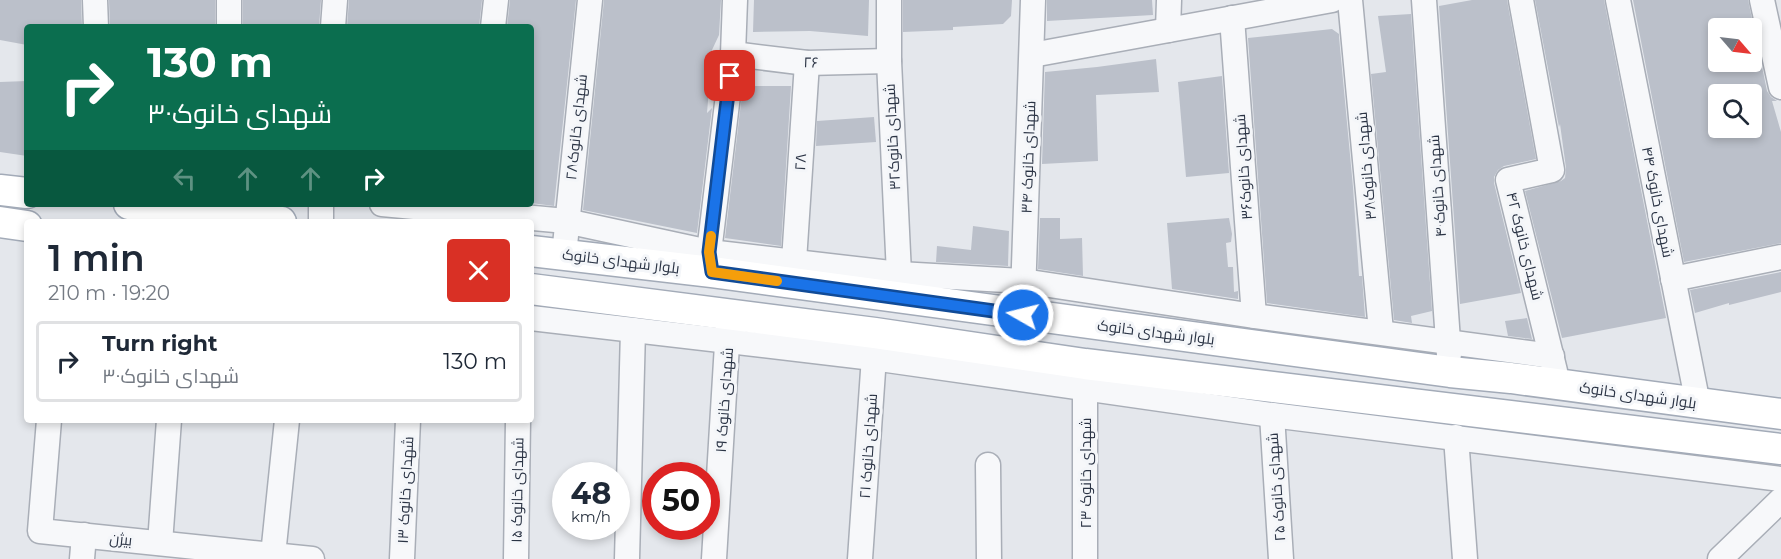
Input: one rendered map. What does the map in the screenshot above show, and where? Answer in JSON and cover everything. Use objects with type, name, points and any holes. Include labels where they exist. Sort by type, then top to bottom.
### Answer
[{"type":"main road","points":[[0,190],[24,193]]},
{"type":"main road","points":[[186,207],[262,219]]},
{"type":"main road","name":"بلوار شهدای خانوک","points":[[534,251],[564,255],[711,262],[1023,315],[1450,372],[1555,370],[1698,404],[1781,414]]},
{"type":"main road","points":[[534,290],[728,328],[1395,417],[1781,449]]},
{"type":"street","points":[[95,0],[96,24]]},
{"type":"street","points":[[229,24],[230,0]]},
{"type":"street","points":[[333,24],[335,0]]},
{"type":"street","points":[[493,24],[496,0]]},
{"type":"street","name":"شهدای خانوک۲۸","points":[[564,255],[590,0]]},
{"type":"street","points":[[711,262],[733,54],[735,0]]},
{"type":"street","name":"شهدای خانوک۳۲","points":[[889,0],[889,61],[899,274]]},
{"type":"street","name":"۳۴ شهدای خانوک","points":[[1023,315],[1033,0]]},
{"type":"street","points":[[1168,30],[1169,0]]},
{"type":"street","points":[[1032,55],[1232,18],[1271,6],[1332,0]]},
{"type":"street","name":"شهدای خانوک۳۸","points":[[1350,0],[1381,332]]},
{"type":"street","name":"شهدای خانوک۴۰","points":[[1424,0],[1450,372]]},
{"type":"street","name":"شهدای خانوک ۴۲","points":[[1521,0],[1552,170],[1508,180],[1555,370]]},
{"type":"street","name":"۴۴ شهدای خانوک","points":[[1618,0],[1698,404]]},
{"type":"street","points":[[1762,0],[1781,87]]},
{"type":"street","name":"شهدای خانوک۳۶","points":[[1232,18],[1254,316]]},
{"type":"street","name":"۲۶","points":[[733,54],[807,63],[889,61]]},
{"type":"street","name":"۲۸","points":[[794,261],[807,63]]},
{"type":"street","points":[[413,207],[566,220],[711,262],[794,261],[899,274],[1023,280],[1254,316],[1448,341],[1555,370]]},
{"type":"street","points":[[1673,279],[1781,257]]},
{"type":"street","points":[[534,318],[633,330],[728,328]]},
{"type":"street","name":"شهدای خانوک ۱۹","points":[[714,559],[728,328]]},
{"type":"street","points":[[627,559],[633,330]]},
{"type":"street","name":"شهدای خانوک ۲۱","points":[[860,559],[874,346]]},
{"type":"street","points":[[968,359],[1085,388],[1182,389],[1272,415],[1395,417],[1456,437],[1781,478]]},
{"type":"street","name":"شهدای خانوک ۲۳","points":[[1085,388],[1085,559]]},
{"type":"street","name":"شهدای خانوک ۲۵","points":[[1272,415],[1281,559]]},
{"type":"street","name":"بیژن","points":[[49,423],[40,531],[83,547],[160,543],[206,554],[273,555],[312,559]]},
{"type":"street","points":[[160,543],[168,423]]},
{"type":"street","points":[[273,555],[287,423]]},
{"type":"street","name":"شهدای خانوک ۱۳","points":[[402,559],[408,423]]},
{"type":"street","name":"شهدای خانوک ۱۵","points":[[516,559],[518,423]]},
{"type":"street","points":[[1456,437],[1465,559]]},
{"type":"street","points":[[988,465],[989,559]]},
{"type":"street","points":[[1720,559],[1781,500]]},
{"type":"building","points":[[0,0],[81,0],[82,24],[24,24],[24,44],[0,40]]},
{"type":"building","points":[[109,0],[215,0],[215,24],[110,24]]},
{"type":"building","points":[[243,0],[321,0],[319,24],[243,24]]},
{"type":"building","points":[[349,0],[482,0],[479,24],[347,24]]},
{"type":"building","points":[[510,0],[576,0],[554,206],[534,203],[534,24],[507,24]]},
{"type":"building","points":[[604,0],[721,0],[719,35],[712,50],[707,113],[712,108],[697,233],[583,210]]},
{"type":"building","points":[[754,0],[869,0],[868,36],[810,31],[753,32]]},
{"type":"building","points":[[903,0],[1012,0],[1011,16],[1003,24],[953,27],[953,30],[903,32]]},
{"type":"building","points":[[1047,0],[1152,0],[1153,15],[1047,21]]},
{"type":"building","points":[[1472,0],[1507,0],[1536,159],[1504,166],[1494,177],[1521,293],[1460,304],[1439,6]]},
{"type":"building","points":[[1535,0],[1604,0],[1666,318],[1562,338],[1525,191],[1561,181],[1565,178],[1566,168],[1560,124],[1559,127]]},
{"type":"building","points":[[1633,0],[1748,0],[1752,18],[1708,18],[1708,72],[1762,72],[1762,67],[1767,91],[1777,101],[1772,101],[1781,132],[1781,243],[1684,262]]},
{"type":"building","points":[[1411,14],[1432,311],[1411,316],[1412,323],[1394,320],[1371,74],[1386,72],[1378,16]]},
{"type":"building","points":[[1332,29],[1339,34],[1359,276],[1362,276],[1365,317],[1267,303],[1248,38]]},
{"type":"building","points":[[1156,59],[1159,92],[1096,95],[1098,161],[1042,164],[1045,72]]},
{"type":"building","points":[[1222,76],[1229,173],[1186,177],[1178,82]]},
{"type":"building","points":[[24,81],[24,156],[0,152],[0,82]]},
{"type":"building","points":[[743,86],[791,86],[781,246],[725,238]]},
{"type":"building","points":[[874,117],[876,142],[816,146],[817,121]]},
{"type":"building","points":[[1040,218],[1060,218],[1060,239],[1082,238],[1083,276],[1038,269]]},
{"type":"building","points":[[1229,218],[1232,234],[1231,242],[1226,243],[1228,267],[1233,267],[1234,292],[1238,291],[1238,299],[1172,289],[1167,223]]},
{"type":"building","points":[[973,226],[1009,231],[1008,266],[936,262],[937,246],[971,250]]},
{"type":"building","points":[[1781,272],[1781,292],[1695,313],[1690,290]]},
{"type":"building","points":[[1527,318],[1532,339],[1508,336],[1505,321]]},
{"type":"slow traffic","points":[[711,236],[709,252],[712,272],[777,281]]},
{"type":"route","points":[[730,76],[709,252],[712,272],[1023,315]]}]
